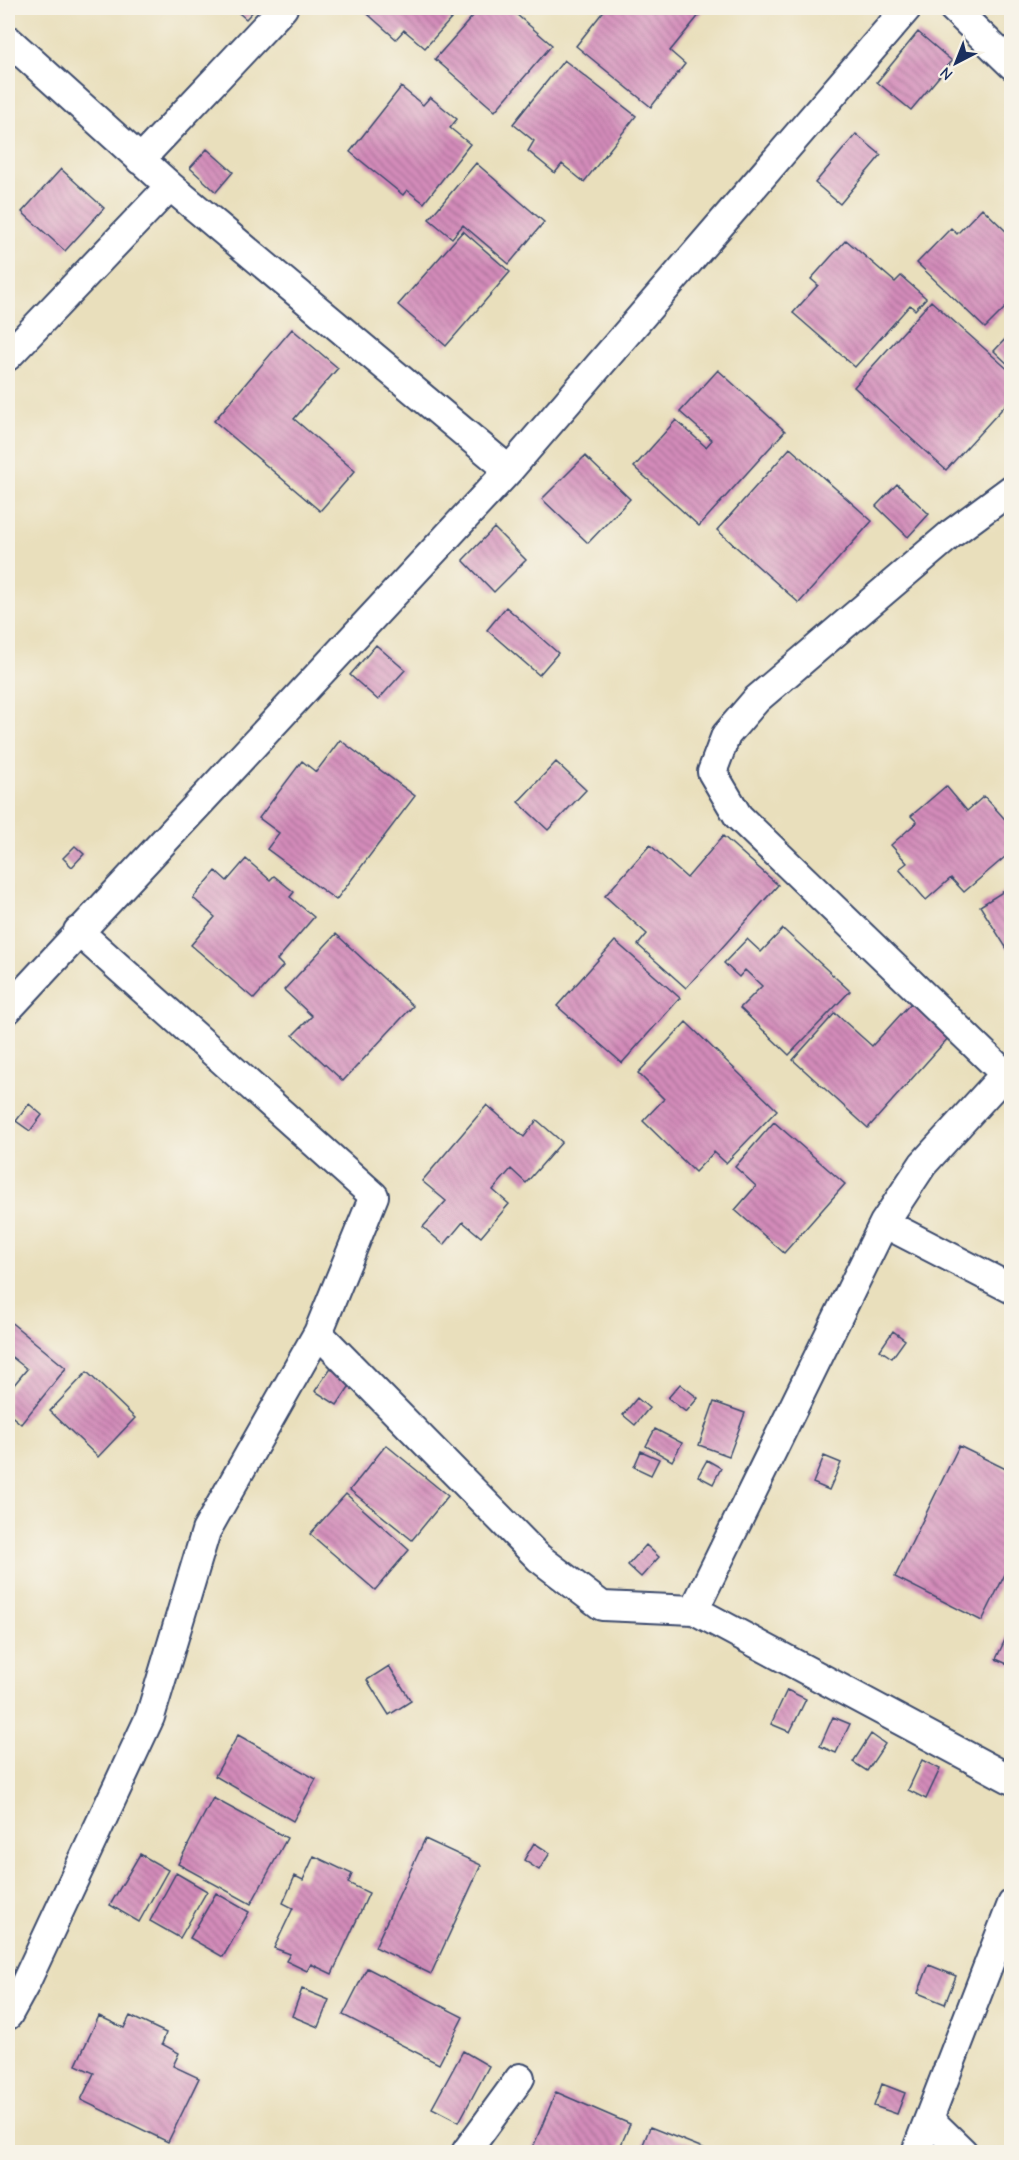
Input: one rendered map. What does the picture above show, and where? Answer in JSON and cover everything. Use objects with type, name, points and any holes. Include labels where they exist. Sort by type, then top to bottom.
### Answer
[{"type":"street","points":[[140,160],[283,8]]},
{"type":"street","points":[[8,1009],[508,470],[907,8]]},
{"type":"street","points":[[953,8],[1011,65]]},
{"type":"street","points":[[8,40],[170,186],[508,470]]},
{"type":"street","points":[[8,356],[170,186]]},
{"type":"street","points":[[694,1610],[884,1223],[923,1164],[1008,1071],[738,816],[712,772],[726,735],[757,699],[951,534],[1011,489]]},
{"type":"street","points":[[8,2015],[150,1717],[206,1531],[318,1333],[374,1196],[78,931]]},
{"type":"street","points":[[884,1223],[1011,1289]]},
{"type":"street","points":[[318,1333],[539,1557],[602,1606],[694,1610],[1011,1780]]},
{"type":"street","points":[[916,2152],[1011,1904]]},
{"type":"street","points":[[466,2152],[520,2078]]},
{"type":"street","points":[[929,2119],[963,2152]]},
{"type":"building","points":[[233,8],[256,8],[246,19]]},
{"type":"building","points":[[361,8],[461,8],[425,48],[404,30],[396,39]]},
{"type":"building","points":[[480,8],[509,8],[552,45],[495,111],[435,59]]},
{"type":"building","points":[[606,8],[705,8],[670,51],[685,64],[651,107],[576,46]]},
{"type":"building","points":[[918,32],[952,61],[911,110],[877,82]]},
{"type":"building","points":[[564,60],[636,116],[584,182],[562,164],[555,173],[528,151],[534,141],[513,124]]},
{"type":"building","points":[[401,87],[423,105],[430,97],[457,119],[450,128],[470,144],[424,203],[407,190],[403,195],[350,152]]},
{"type":"building","points":[[856,134],[881,155],[840,204],[815,183]]},
{"type":"building","points":[[207,149],[233,172],[216,192],[190,168]]},
{"type":"building","points":[[476,163],[544,222],[509,264],[463,225],[452,238],[429,219]]},
{"type":"building","points":[[61,169],[104,208],[65,251],[22,212]]},
{"type":"building","points":[[982,208],[1012,237],[1012,301],[985,328],[917,263],[951,228],[957,234]]},
{"type":"building","points":[[463,231],[510,272],[446,346],[398,305]]},
{"type":"building","points":[[846,240],[895,282],[901,276],[926,298],[915,310],[910,305],[855,367],[793,313],[818,285],[811,279]]},
{"type":"building","points":[[931,301],[1012,373],[1012,398],[946,470],[854,387]]},
{"type":"building","points":[[292,329],[338,368],[294,419],[355,471],[320,511],[214,421]]},
{"type":"building","points":[[1012,332],[1012,368],[994,351]]},
{"type":"building","points":[[718,370],[785,431],[699,526],[634,467],[676,420],[706,447],[712,440],[680,412]]},
{"type":"building","points":[[790,448],[872,521],[799,603],[717,530]]},
{"type":"building","points":[[585,456],[630,499],[588,543],[542,499]]},
{"type":"building","points":[[897,484],[929,514],[908,537],[876,506]]},
{"type":"building","points":[[494,528],[526,560],[494,592],[463,560]]},
{"type":"building","points":[[506,607],[558,653],[539,675],[487,630]]},
{"type":"building","points":[[376,645],[405,670],[378,700],[350,675]]},
{"type":"building","points":[[340,740],[415,796],[336,900],[267,849],[279,833],[259,818],[302,761],[316,772]]},
{"type":"building","points":[[556,762],[586,790],[548,830],[518,802]]},
{"type":"building","points":[[946,786],[967,811],[984,796],[1012,827],[1012,851],[964,892],[951,878],[926,900],[899,869],[907,863],[891,845],[917,822],[911,816]]},
{"type":"building","points":[[723,836],[778,885],[686,988],[638,945],[647,934],[605,896],[650,845],[687,878]]},
{"type":"building","points":[[75,846],[84,854],[72,867],[63,858]]},
{"type":"building","points":[[246,859],[270,880],[274,876],[294,892],[290,897],[314,917],[277,960],[283,966],[254,999],[191,945],[215,917],[193,898],[216,871],[227,881]]},
{"type":"building","points":[[1012,886],[1012,957],[980,906]]},
{"type":"building","points":[[783,929],[850,991],[789,1055],[740,1008],[762,986],[745,970],[739,977],[724,963],[747,939],[761,952]]},
{"type":"building","points":[[336,934],[413,1006],[343,1081],[293,1035],[312,1016],[284,990]]},
{"type":"building","points":[[615,941],[680,998],[622,1063],[557,1006]]},
{"type":"building","points":[[911,1003],[949,1037],[868,1128],[793,1060],[835,1013],[872,1046]]},
{"type":"building","points":[[686,1022],[777,1110],[726,1163],[714,1152],[695,1172],[643,1121],[664,1099],[638,1073]]},
{"type":"building","points":[[29,1104],[42,1115],[30,1131],[16,1121]]},
{"type":"building","points":[[487,1105],[524,1137],[537,1120],[562,1142],[526,1183],[511,1169],[493,1190],[509,1204],[481,1237],[463,1222],[444,1245],[423,1227],[446,1201],[422,1181]]},
{"type":"building","points":[[774,1122],[845,1184],[784,1253],[735,1210],[756,1186],[735,1167]]},
{"type":"building","points":[[8,1320],[66,1368],[21,1424],[8,1413],[8,1392],[27,1369],[8,1354]]},
{"type":"building","points":[[893,1331],[905,1340],[892,1358],[880,1350]]},
{"type":"building","points":[[332,1366],[353,1381],[337,1405],[315,1391]]},
{"type":"building","points":[[87,1372],[135,1418],[98,1457],[50,1411]]},
{"type":"building","points":[[680,1384],[698,1398],[686,1412],[668,1398]]},
{"type":"building","points":[[637,1398],[649,1408],[635,1425],[623,1415]]},
{"type":"building","points":[[714,1402],[745,1413],[729,1456],[699,1445]]},
{"type":"building","points":[[655,1429],[682,1443],[672,1461],[646,1446]]},
{"type":"building","points":[[386,1445],[448,1496],[412,1540],[350,1490]]},
{"type":"building","points":[[959,1446],[1012,1472],[1012,1560],[982,1621],[895,1577]]},
{"type":"building","points":[[641,1451],[659,1459],[651,1475],[634,1467]]},
{"type":"building","points":[[824,1456],[841,1463],[829,1490],[813,1483]]},
{"type":"building","points":[[707,1460],[721,1468],[713,1484],[698,1476]]},
{"type":"building","points":[[346,1494],[409,1550],[375,1590],[310,1534]]},
{"type":"building","points":[[646,1545],[659,1557],[641,1577],[628,1565]]},
{"type":"building","points":[[1012,1625],[1012,1666],[996,1659]]},
{"type":"building","points":[[389,1666],[411,1701],[389,1715],[367,1680]]},
{"type":"building","points":[[787,1690],[806,1699],[790,1732],[771,1724]]},
{"type":"building","points":[[833,1717],[850,1724],[836,1753],[820,1746]]},
{"type":"building","points":[[871,1734],[885,1744],[867,1771],[853,1762]]},
{"type":"building","points":[[238,1735],[316,1779],[293,1821],[215,1776]]},
{"type":"building","points":[[922,1760],[940,1769],[926,1799],[908,1790]]},
{"type":"building","points":[[213,1798],[287,1838],[251,1904],[178,1864]]},
{"type":"building","points":[[425,1839],[481,1865],[431,1974],[375,1947]]},
{"type":"building","points":[[534,1843],[550,1853],[539,1870],[524,1860]]},
{"type":"building","points":[[140,1854],[168,1870],[139,1922],[110,1905]]},
{"type":"building","points":[[314,1856],[352,1874],[348,1883],[369,1893],[332,1974],[311,1964],[307,1971],[286,1961],[290,1954],[274,1948],[293,1908],[283,1903],[295,1876],[303,1880]]},
{"type":"building","points":[[176,1873],[207,1891],[180,1938],[150,1921]]},
{"type":"building","points":[[216,1893],[249,1912],[223,1957],[190,1938]]},
{"type":"building","points":[[929,1965],[956,1976],[945,2004],[918,1993]]},
{"type":"building","points":[[367,1968],[463,2017],[439,2064],[343,2015]]},
{"type":"building","points":[[302,1989],[329,2000],[318,2027],[292,2016]]},
{"type":"building","points":[[99,2016],[124,2028],[130,2016],[166,2033],[162,2044],[179,2053],[173,2066],[199,2078],[168,2142],[81,2100],[94,2073],[76,2065]]},
{"type":"building","points":[[463,2051],[489,2066],[459,2122],[432,2108]]},
{"type":"building","points":[[882,2084],[905,2093],[897,2114],[874,2106]]},
{"type":"building","points":[[556,2092],[630,2124],[618,2152],[531,2152]]},
{"type":"building","points":[[650,2127],[713,2152],[640,2152]]}]
